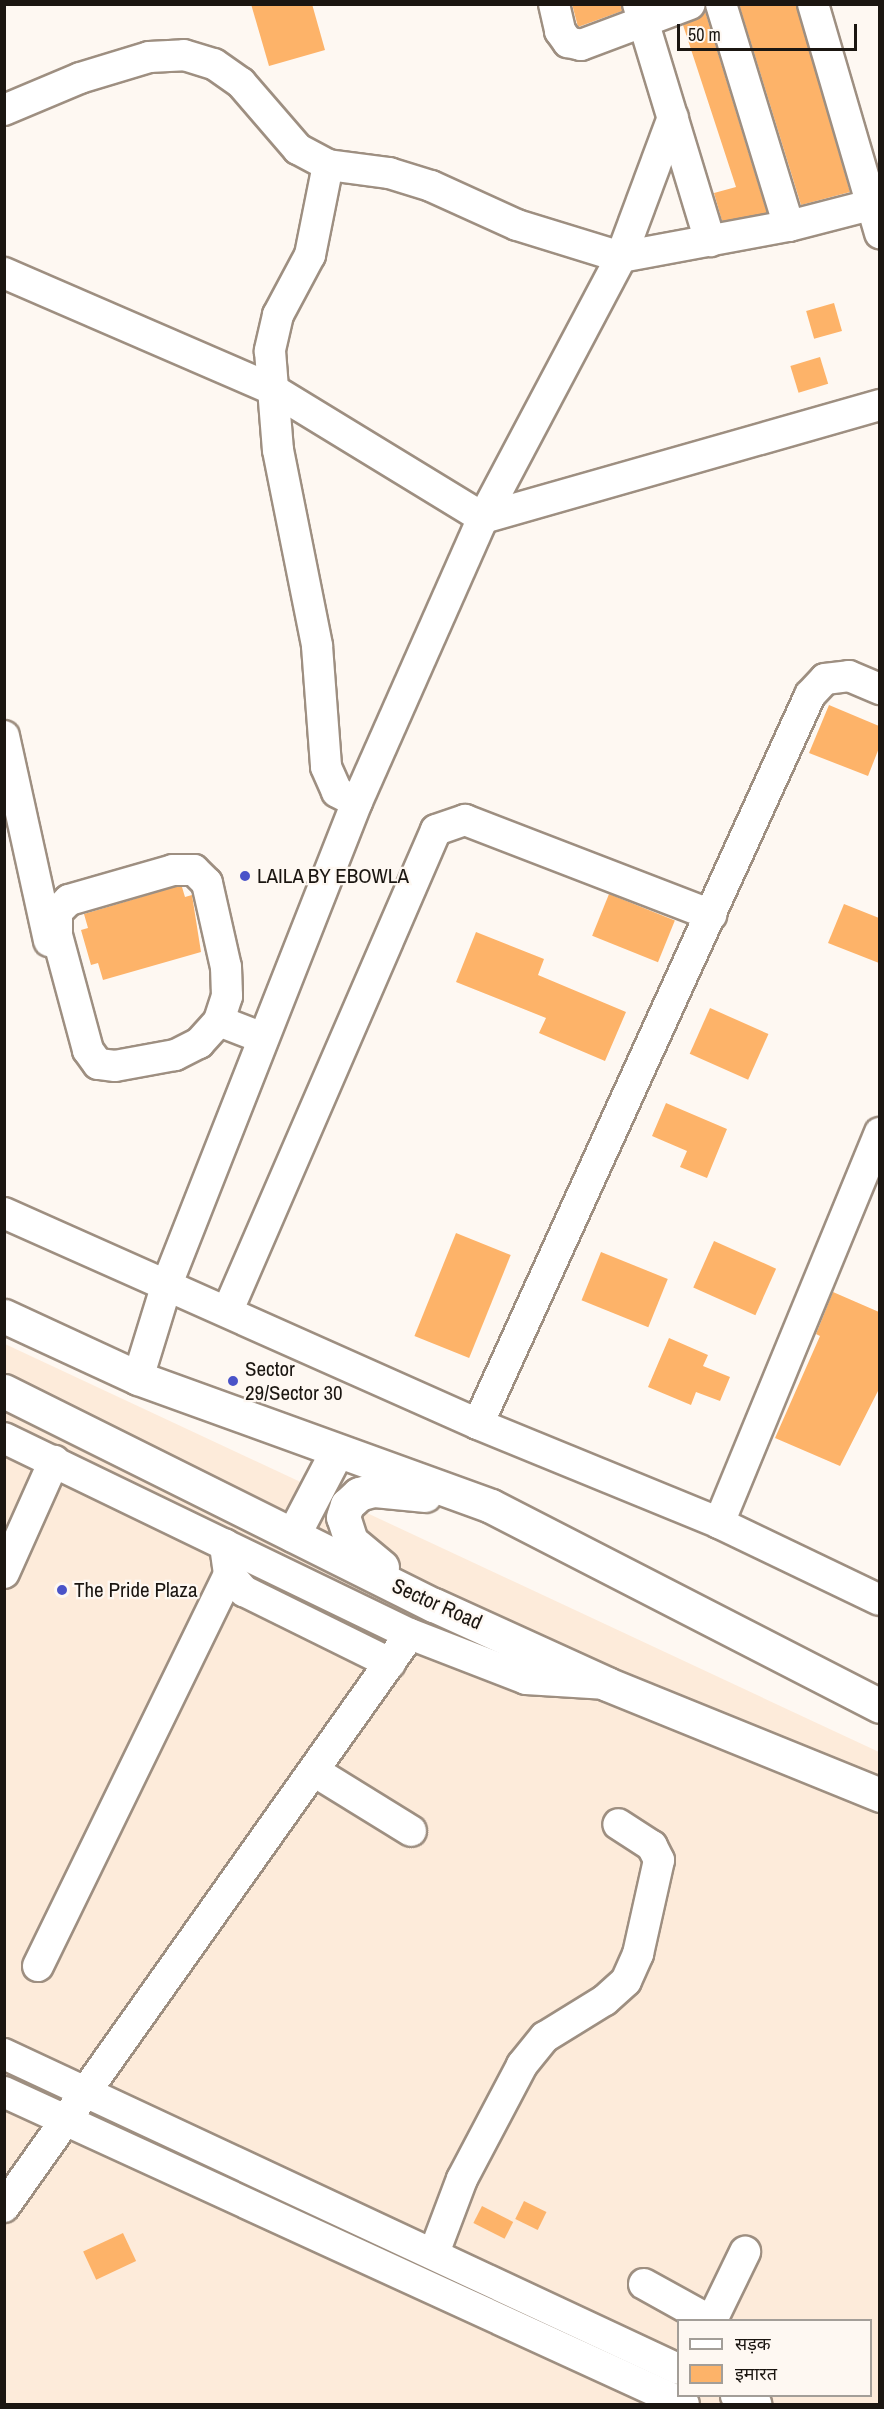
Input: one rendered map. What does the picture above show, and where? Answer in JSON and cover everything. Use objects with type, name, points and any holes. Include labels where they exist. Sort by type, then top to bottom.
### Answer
[{"type":"main road","points":[[4,1316],[138,1378],[490,1506],[879,1706]]},
{"type":"main road","name":"Sector Road","points":[[4,1391],[434,1605],[469,1617],[607,1684],[879,1794]]},
{"type":"main road","points":[[293,1534],[338,1451]]},
{"type":"main road","points":[[434,1605],[351,1542],[343,1517],[347,1505],[359,1494],[373,1491],[490,1506]]},
{"type":"street","points":[[554,4],[560,31],[568,42],[581,45],[641,12],[690,4]]},
{"type":"street","points":[[721,4],[789,226]]},
{"type":"street","points":[[813,4],[879,233]]},
{"type":"street","points":[[641,12],[710,241]]},
{"type":"street","points":[[4,110],[80,78],[149,57],[184,55],[214,64],[241,83],[298,149],[328,165],[390,173],[421,183],[517,225],[621,257],[789,226],[870,205]]},
{"type":"street","points":[[138,1378],[167,1284],[357,802],[483,518],[621,257],[673,117]]},
{"type":"street","points":[[328,165],[310,255],[278,315],[270,351],[278,450],[317,646],[326,767],[337,792],[357,802]]},
{"type":"street","points":[[4,273],[272,389],[483,518],[879,405]]},
{"type":"street","points":[[478,1424],[810,695],[825,679],[849,676],[879,689]]},
{"type":"street","points":[[5,742],[70,1042]]},
{"type":"street","points":[[228,1310],[436,830],[465,820],[711,915]]},
{"type":"street","points":[[173,870],[194,870],[207,883],[226,967],[227,996],[219,1021],[199,1043],[175,1054],[115,1066],[98,1064],[88,1050],[60,946],[57,912],[69,900],[173,870]]},
{"type":"street","points":[[219,1021],[263,1038]]},
{"type":"street","points":[[719,1523],[879,1133]]},
{"type":"street","points":[[4,1213],[228,1310],[478,1424],[719,1523],[879,1600]]},
{"type":"street","points":[[96,1436],[174,1518]]},
{"type":"street","points":[[4,1438],[174,1518],[410,1634],[526,1679],[607,1684]]},
{"type":"street","points":[[4,1573],[54,1461]]},
{"type":"street","points":[[38,1966],[229,1574],[225,1544]]},
{"type":"street","points":[[229,1574],[244,1591],[390,1663]]},
{"type":"street","points":[[4,2207],[410,1634]]},
{"type":"street","points":[[314,1771],[411,1831]]},
{"type":"street","points":[[434,2253],[462,2179],[522,2065],[545,2037],[605,2000],[626,1981],[638,1954],[659,1860],[652,1846],[618,1824]]},
{"type":"street","points":[[4,2054],[677,2369]]},
{"type":"street","points":[[4,2092],[684,2404]]},
{"type":"street","points":[[711,2319],[745,2252]]},
{"type":"street","points":[[644,2284],[708,2319]]},
{"type":"street","points":[[738,2397],[756,2404]]},
{"type":"shaded area","points":[[5,1344],[879,1752],[879,2404],[5,2404]]},
{"type":"building","points":[[251,4],[312,4],[325,50],[269,66]]},
{"type":"building","points":[[572,4],[621,4],[622,11],[578,27]]},
{"type":"building","points":[[739,4],[796,4],[850,192],[801,205]]},
{"type":"building","points":[[705,11],[767,213],[722,221],[714,193],[736,187],[683,25]]},
{"type":"building","points":[[834,303],[842,331],[814,339],[806,311]]},
{"type":"building","points":[[820,357],[828,384],[799,393],[790,366]]},
{"type":"building","points":[[829,705],[879,726],[879,748],[868,776],[809,753]]},
{"type":"building","points":[[175,887],[182,887],[185,897],[192,895],[201,952],[103,980],[98,963],[91,965],[81,930],[88,928],[84,914]]},
{"type":"building","points":[[609,894],[675,921],[658,962],[592,936]]},
{"type":"building","points":[[844,904],[879,918],[879,963],[828,943]]},
{"type":"building","points":[[476,932],[544,959],[538,975],[626,1012],[605,1061],[539,1033],[546,1018],[456,982]]},
{"type":"building","points":[[710,1008],[768,1034],[748,1080],[690,1054]]},
{"type":"building","points":[[666,1103],[727,1129],[707,1178],[680,1167],[687,1151],[652,1136]]},
{"type":"building","points":[[456,1233],[511,1255],[469,1358],[414,1336]]},
{"type":"building","points":[[714,1241],[776,1269],[755,1315],[693,1288]]},
{"type":"building","points":[[601,1252],[668,1279],[648,1327],[582,1300]]},
{"type":"building","points":[[833,1292],[879,1312],[879,1389],[840,1466],[775,1438],[820,1336],[816,1334]]},
{"type":"building","points":[[669,1338],[708,1355],[703,1366],[730,1377],[720,1401],[696,1392],[691,1405],[648,1387]]},
{"type":"building","points":[[524,2201],[546,2212],[538,2230],[515,2219]]},
{"type":"building","points":[[482,2206],[513,2222],[505,2239],[473,2223]]},
{"type":"building","points":[[123,2233],[136,2261],[96,2280],[83,2252]]},
{"type":"place","name":"LAILA BY EBOWLA","points":[[245,876]]},
{"type":"place","name":"Sector 29/Sector 30","points":[[233,1381]]},
{"type":"place","name":"The Pride Plaza","points":[[62,1590]]}]
